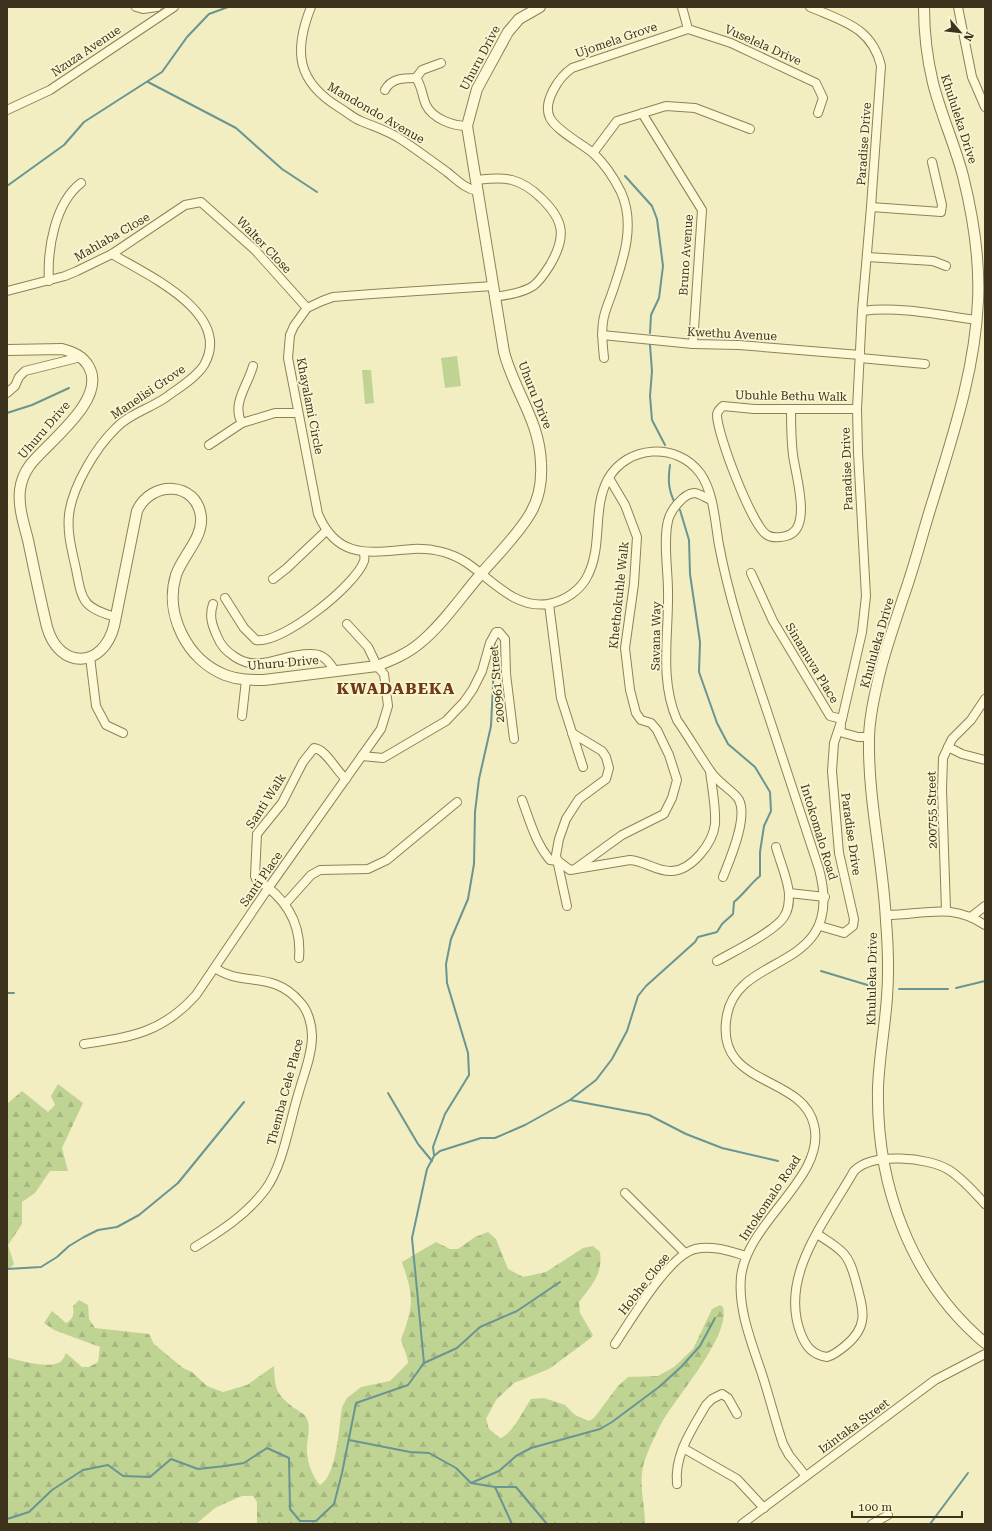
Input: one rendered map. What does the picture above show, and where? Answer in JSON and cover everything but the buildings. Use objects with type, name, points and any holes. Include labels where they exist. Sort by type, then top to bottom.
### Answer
[{"type":"street","points":[[136,7],[143,9],[157,7]]},
{"type":"street","name":"Nzuza Avenue","points":[[7,110],[50,90],[174,7]]},
{"type":"street","name":"Mandondo Avenue","points":[[311,7],[302,37],[301,56],[306,74],[318,93],[360,121],[374,125],[401,139],[443,169],[460,184],[477,191]]},
{"type":"street","name":"Uhuru Drive","points":[[81,357],[91,371],[93,382],[90,393],[60,434],[30,465],[22,480],[20,499],[50,638],[57,649],[70,656],[82,658],[90,657],[107,644],[111,637],[116,616],[135,518],[144,498],[164,488],[174,489],[186,493],[196,502],[199,509],[201,524],[200,531],[180,564],[173,589],[176,618],[186,643],[203,662],[225,675],[246,680],[264,680],[377,666],[392,660],[421,642],[509,541],[530,514],[538,494],[541,476],[538,437],[535,426],[509,369],[492,286],[467,126],[477,89],[508,32],[519,19],[540,7]]},
{"type":"street","points":[[682,7],[688,29]]},
{"type":"street","name":"Paradise Drive","points":[[810,7],[862,32],[872,42],[878,53],[881,66],[881,84],[868,257],[862,311],[858,409],[858,452],[866,596],[862,632],[842,719],[834,743],[832,786],[840,853],[854,920],[852,926],[844,933],[820,926]]},
{"type":"street","name":"Khululeka Drive","points":[[924,7],[927,57],[934,86],[962,173],[971,211],[978,273],[977,320],[972,364],[966,394],[882,664],[869,737],[873,805],[886,914],[888,961],[887,995],[878,1085],[882,1159],[898,1215],[916,1258],[929,1280],[965,1326],[985,1343]]},
{"type":"street","points":[[958,7],[972,77],[985,107]]},
{"type":"street","name":"Vuselela Drive","points":[[688,29],[731,43],[816,82],[823,98],[818,113]]},
{"type":"street","name":"Ujomela Grove","points":[[604,358],[602,335],[603,322],[620,270],[628,232],[627,215],[622,194],[614,179],[593,153],[560,128],[550,117],[548,103],[560,79],[572,68],[688,29]]},
{"type":"street","points":[[416,78],[422,70],[441,63]]},
{"type":"street","points":[[416,78],[427,107],[432,112],[456,126],[467,126]]},
{"type":"street","points":[[385,90],[395,80],[416,78]]},
{"type":"street","points":[[593,153],[617,121],[666,106],[695,108],[750,129]]},
{"type":"street","name":"Bruno Avenue","points":[[642,113],[702,210],[693,344]]},
{"type":"street","points":[[871,207],[941,212],[942,205],[932,162]]},
{"type":"street","points":[[475,180],[500,178],[523,184],[537,194],[553,210],[557,216],[561,232],[559,247],[542,278],[532,286],[514,293],[494,297]]},
{"type":"street","points":[[48,281],[48,267],[55,226],[69,196],[81,183]]},
{"type":"street","name":"Mahlaba Close","points":[[7,291],[65,276],[112,254],[186,205],[202,202]]},
{"type":"street","name":"Walter Close","points":[[202,202],[255,250],[307,308]]},
{"type":"street","name":"Manelisi Grove","points":[[112,254],[174,290],[190,304],[202,321],[209,339],[208,355],[196,374],[164,398],[116,427],[92,459],[74,497],[69,514],[69,534],[81,596],[94,610],[116,616]]},
{"type":"street","points":[[868,257],[933,261],[946,266]]},
{"type":"street","points":[[307,308],[333,297],[492,286]]},
{"type":"street","name":"Khayalami Circle","points":[[307,308],[294,326],[288,345],[288,358],[297,413],[305,440],[318,514],[326,531],[344,545],[364,552],[419,549],[438,551],[457,557],[481,574]]},
{"type":"street","points":[[862,311],[879,308],[977,320]]},
{"type":"street","name":"Kwethu Avenue","points":[[602,335],[693,344],[739,345],[860,356],[925,364]]},
{"type":"street","points":[[7,350],[62,349],[70,351],[81,357]]},
{"type":"street","points":[[7,393],[15,386],[19,377],[26,371],[81,357]]},
{"type":"street","points":[[242,423],[237,410],[253,366]]},
{"type":"street","name":"Ubuhle Bethu Walk","points":[[791,409],[793,456],[800,492],[800,521],[798,527],[790,534],[772,537],[768,536],[761,529],[734,476],[718,420],[719,409],[723,406],[754,409],[791,409],[858,409]]},
{"type":"street","points":[[209,446],[242,423],[275,413],[297,413]]},
{"type":"street","name":"Intokomalo Road","points":[[481,574],[518,600],[534,606],[560,601],[569,596],[584,583],[589,574],[594,553],[600,503],[608,478],[616,468],[629,458],[641,453],[659,451],[681,457],[693,466],[703,479],[711,500],[731,600],[819,869],[825,897],[820,926],[811,939],[800,949],[747,983],[737,994],[728,1012],[727,1037],[732,1053],[739,1063],[754,1075],[790,1094],[807,1106],[814,1126],[814,1150],[809,1165],[797,1183],[768,1218],[746,1256],[741,1276],[741,1295],[746,1325],[783,1444],[789,1455],[805,1475]]},
{"type":"street","name":"Khethokuhle Walk","points":[[575,869],[622,835],[637,826],[664,814],[672,798],[677,780],[669,755],[657,730],[651,723],[641,720],[636,713],[630,690],[625,648],[634,584],[637,537],[625,504],[608,478]]},
{"type":"street","name":"Savana Way","points":[[711,500],[693,493],[684,498],[668,520],[668,592],[665,651],[672,709],[677,720],[719,783],[739,800],[742,812],[733,852],[724,877]]},
{"type":"street","points":[[273,579],[287,568],[326,531]]},
{"type":"street","points":[[225,598],[244,628],[256,640],[266,639],[296,626],[334,598],[360,568],[364,561],[364,552]]},
{"type":"street","name":"Sinamuva Place","points":[[751,573],[773,621],[830,716],[842,719],[840,732],[858,737],[869,737]]},
{"type":"street","points":[[213,604],[211,611],[212,624],[218,639],[224,650],[237,658],[250,664],[259,664],[312,654],[322,656],[329,661],[335,671]]},
{"type":"street","points":[[549,604],[559,682],[566,714],[583,767]]},
{"type":"street","name":"Santi Place","points":[[84,1044],[128,1038],[147,1032],[163,1023],[186,1006],[215,968],[269,887],[381,729],[388,706],[384,674],[377,666],[368,647],[347,624]]},
{"type":"street","name":"200961 Street","points":[[362,756],[374,758],[387,756],[446,721],[453,715],[473,689],[482,671],[492,639],[496,632],[499,632],[505,638],[506,674],[514,739]]},
{"type":"street","points":[[90,657],[96,706],[106,725],[123,733]]},
{"type":"street","points":[[242,716],[246,680]]},
{"type":"street","name":"200755 Street","points":[[946,910],[942,769],[943,758],[952,739],[971,720],[985,699]]},
{"type":"street","points":[[567,906],[556,855],[559,839],[566,819],[579,799],[606,779],[609,768],[606,757],[602,751],[572,732]]},
{"type":"street","points":[[948,747],[962,754],[985,760]]},
{"type":"street","name":"Santi Walk","points":[[269,887],[256,879],[254,876],[257,834],[282,803],[303,762],[314,748],[320,749],[324,752],[338,772],[346,779]]},
{"type":"street","points":[[976,757],[985,767]]},
{"type":"street","points":[[522,800],[534,835],[543,851],[550,860],[558,861],[566,868],[575,869],[638,860],[666,871],[674,871],[696,861],[710,839],[715,824],[710,771]]},
{"type":"street","points":[[285,904],[311,875],[320,870],[368,869],[387,860],[457,802]]},
{"type":"street","points":[[718,962],[782,920],[788,907],[789,893],[776,847]]},
{"type":"street","points":[[269,887],[285,904],[298,933],[299,958]]},
{"type":"street","points":[[789,893],[825,897]]},
{"type":"street","points":[[971,917],[985,906]]},
{"type":"street","points":[[886,914],[946,910],[971,917],[985,925]]},
{"type":"street","name":"Themba Cele Place","points":[[194,1247],[226,1229],[259,1197],[273,1175],[306,1066],[312,1036],[308,1018],[302,1003],[286,989],[266,981],[232,976],[215,968]]},
{"type":"street","points":[[817,1234],[837,1248],[847,1258],[851,1266],[864,1310],[861,1326],[857,1334],[837,1352],[827,1357],[812,1352],[804,1341],[795,1315],[800,1269],[807,1250],[854,1171],[867,1162],[882,1159],[918,1160],[944,1167],[958,1177],[985,1204]]},
{"type":"street","points":[[625,1194],[685,1253]]},
{"type":"street","name":"Hobhe Close","points":[[615,1344],[645,1299],[667,1271],[685,1253],[709,1247],[721,1248],[746,1256]]},
{"type":"street","name":"Izintaka Street","points":[[742,1524],[805,1475],[863,1435],[935,1380],[985,1354]]},
{"type":"street","points":[[677,1484],[676,1470],[683,1448],[706,1405],[718,1395],[726,1395],[737,1414]]},
{"type":"street","points":[[683,1448],[737,1479],[764,1508]]},
{"type":"street","points":[[872,1524],[888,1515]]},
{"type":"green space","points":[[457,356],[461,386],[445,388],[441,358]]},
{"type":"green space","points":[[362,370],[371,370],[374,403],[365,404]]},
{"type":"green space","points":[[58,1084],[83,1103],[62,1148],[68,1171],[50,1171],[35,1193],[22,1202],[22,1224],[8,1245],[14,1264],[7,1271],[7,1104],[22,1091],[48,1112],[55,1105],[51,1096]]},
{"type":"green space","points":[[488,1232],[496,1239],[508,1269],[523,1277],[546,1272],[583,1248],[593,1246],[600,1252],[600,1267],[596,1279],[579,1302],[580,1313],[593,1335],[549,1369],[514,1383],[496,1400],[486,1419],[489,1429],[500,1438],[509,1432],[513,1427],[531,1399],[544,1398],[565,1405],[575,1415],[589,1421],[594,1418],[618,1386],[628,1377],[658,1376],[674,1367],[693,1349],[712,1309],[720,1305],[723,1307],[723,1319],[719,1334],[711,1350],[661,1424],[644,1463],[642,1471],[642,1486],[645,1524],[257,1524],[257,1502],[253,1496],[242,1496],[215,1508],[196,1524],[7,1524],[7,1357],[47,1365],[58,1363],[63,1359],[66,1353],[82,1367],[89,1367],[98,1362],[100,1347],[54,1330],[44,1323],[52,1311],[66,1323],[72,1318],[73,1306],[79,1300],[88,1305],[89,1319],[95,1328],[149,1334],[154,1344],[183,1368],[192,1372],[207,1386],[223,1392],[247,1385],[274,1366],[276,1386],[280,1395],[308,1420],[308,1461],[314,1476],[320,1485],[326,1480],[334,1461],[342,1407],[347,1398],[361,1387],[390,1381],[408,1363],[401,1340],[408,1318],[411,1301],[409,1284],[402,1262],[436,1242],[450,1249],[458,1249],[475,1237]]},
{"type":"waterway","points":[[7,186],[64,145],[84,122],[162,72],[187,37],[209,14],[228,7]]},
{"type":"waterway","points":[[148,82],[236,128],[282,169],[317,192]]},
{"type":"waterway","points":[[625,176],[652,206],[657,219],[663,266],[659,298],[651,315],[650,333]]},
{"type":"waterway","points":[[650,345],[652,371],[650,396],[652,420],[665,445]]},
{"type":"waterway","points":[[7,413],[32,405],[69,388]]},
{"type":"waterway","points":[[670,465],[669,484],[675,503]]},
{"type":"waterway","points":[[7,1519],[29,1512],[52,1490],[83,1470],[108,1465],[123,1476],[150,1477],[171,1459],[198,1469],[225,1466],[244,1463],[267,1448],[289,1458],[290,1509],[300,1521],[316,1521],[334,1504],[342,1473],[356,1403],[408,1385],[424,1363],[412,1238],[427,1169],[434,1156],[440,1151],[481,1138],[495,1138],[525,1125],[570,1100],[596,1080],[612,1059],[627,1031],[638,996],[646,986],[695,942],[698,937],[717,932],[722,924],[733,914],[734,902],[760,876],[760,852],[764,826],[771,811],[770,792],[755,767],[728,744],[717,723],[699,672],[700,642],[690,574],[689,540],[680,510]]},
{"type":"waterway","points":[[434,1155],[433,1147],[445,1114],[469,1075],[468,1053],[447,983],[446,964],[451,939],[468,899],[474,864],[475,812],[479,779],[491,726],[495,643]]},
{"type":"waterway","points":[[821,971],[874,987]]},
{"type":"waterway","points":[[956,988],[985,981]]},
{"type":"waterway","points":[[899,989],[948,989]]},
{"type":"waterway","points":[[7,993],[14,993]]},
{"type":"waterway","points":[[388,1093],[418,1144],[432,1161]]},
{"type":"waterway","points":[[570,1100],[649,1115],[686,1134],[722,1148],[778,1161]]},
{"type":"waterway","points":[[7,1269],[41,1267],[57,1257],[69,1246],[84,1237],[98,1230],[117,1227],[139,1215],[178,1183],[244,1102]]},
{"type":"waterway","points":[[424,1363],[457,1348],[480,1327],[517,1311],[560,1282]]},
{"type":"waterway","points":[[471,1483],[499,1471],[516,1456],[531,1448],[600,1429],[612,1422],[659,1387],[681,1367],[700,1346],[715,1318]]},
{"type":"waterway","points":[[349,1440],[410,1452],[429,1453],[456,1468],[471,1483],[495,1487],[516,1487],[547,1524]]},
{"type":"waterway","points":[[930,1524],[968,1473]]},
{"type":"waterway","points":[[495,1487],[512,1524]]},
{"type":"district","name":"KWADABEKA","points":[[396,688]]}]
